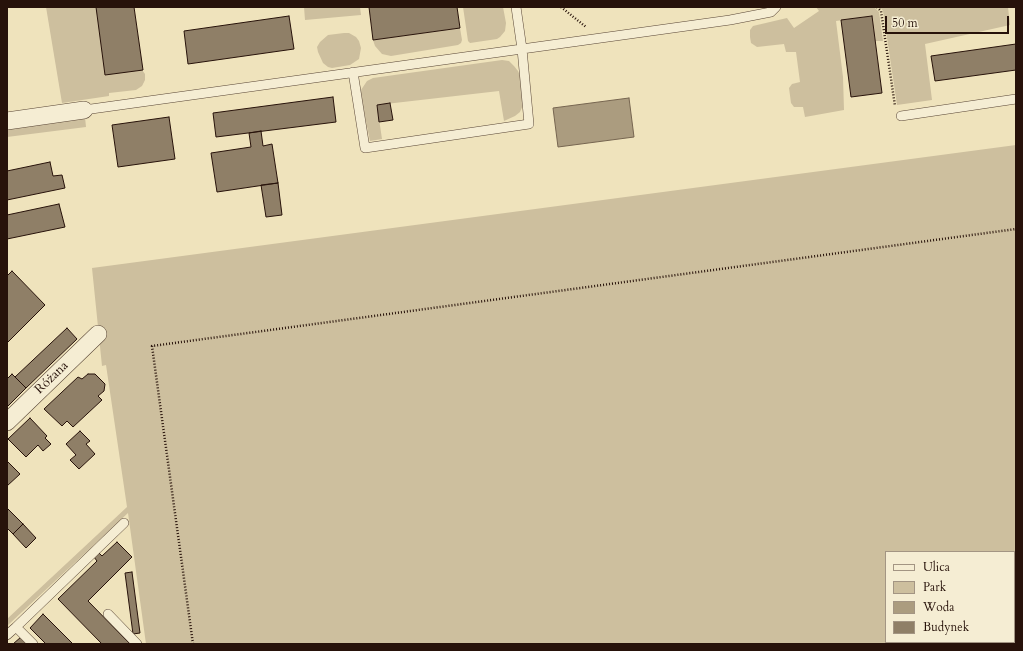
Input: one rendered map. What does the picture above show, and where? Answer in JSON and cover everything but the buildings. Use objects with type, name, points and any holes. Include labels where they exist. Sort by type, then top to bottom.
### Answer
[{"type":"street","points":[[7,121],[84,110]]},
{"type":"street","name":"Różana","points":[[7,422],[98,334]]},
{"type":"lane","points":[[353,72],[365,148],[529,124],[522,49],[516,7]]},
{"type":"lane","points":[[84,110],[730,20],[771,12],[776,7]]},
{"type":"lane","points":[[902,111],[1016,99]]},
{"type":"lane","points":[[7,635],[124,523]]},
{"type":"lane","points":[[108,614],[137,644]]},
{"type":"lane","points":[[16,627],[33,644]]},
{"type":"path","points":[[561,7],[584,25],[595,38]]},
{"type":"path","points":[[877,7],[881,11],[895,108],[902,111]]},
{"type":"path","points":[[193,644],[152,346],[1016,229]]},
{"type":"green space","points":[[46,7],[96,7],[145,74],[145,80],[142,86],[136,90],[109,93],[109,96],[62,103]]},
{"type":"green space","points":[[304,7],[360,7],[361,15],[305,20]]},
{"type":"green space","points":[[463,7],[503,7],[506,23],[505,31],[497,39],[470,43],[468,41]]},
{"type":"green space","points":[[816,7],[874,7],[879,12],[883,41],[875,41],[871,16],[836,21],[843,77],[844,110],[805,117],[803,107],[794,107],[791,103],[789,88],[792,84],[800,82],[796,52],[786,52],[784,44],[757,47],[751,43],[750,30],[753,26],[787,18],[794,28],[819,11]]},
{"type":"green space","points":[[880,7],[1008,7],[1010,25],[925,44],[932,100],[897,105],[883,11]]},
{"type":"green space","points":[[460,28],[462,40],[458,45],[391,56],[382,54],[375,46],[373,40]]},
{"type":"green space","points":[[349,33],[356,37],[359,41],[361,48],[359,59],[350,65],[332,68],[328,67],[323,63],[317,47],[328,35]]},
{"type":"green space","points":[[502,60],[509,61],[518,71],[521,78],[523,105],[520,112],[515,116],[504,121],[499,91],[377,105],[382,139],[370,141],[361,97],[361,90],[367,81],[373,78]]},
{"type":"green space","points":[[85,117],[86,127],[7,137],[7,127]]},
{"type":"green space","points":[[1016,145],[1016,644],[146,644],[128,513],[7,626],[7,619],[127,507],[106,365],[102,366],[92,268]]},
{"type":"water","points":[[629,98],[634,137],[558,147],[553,108]]}]
